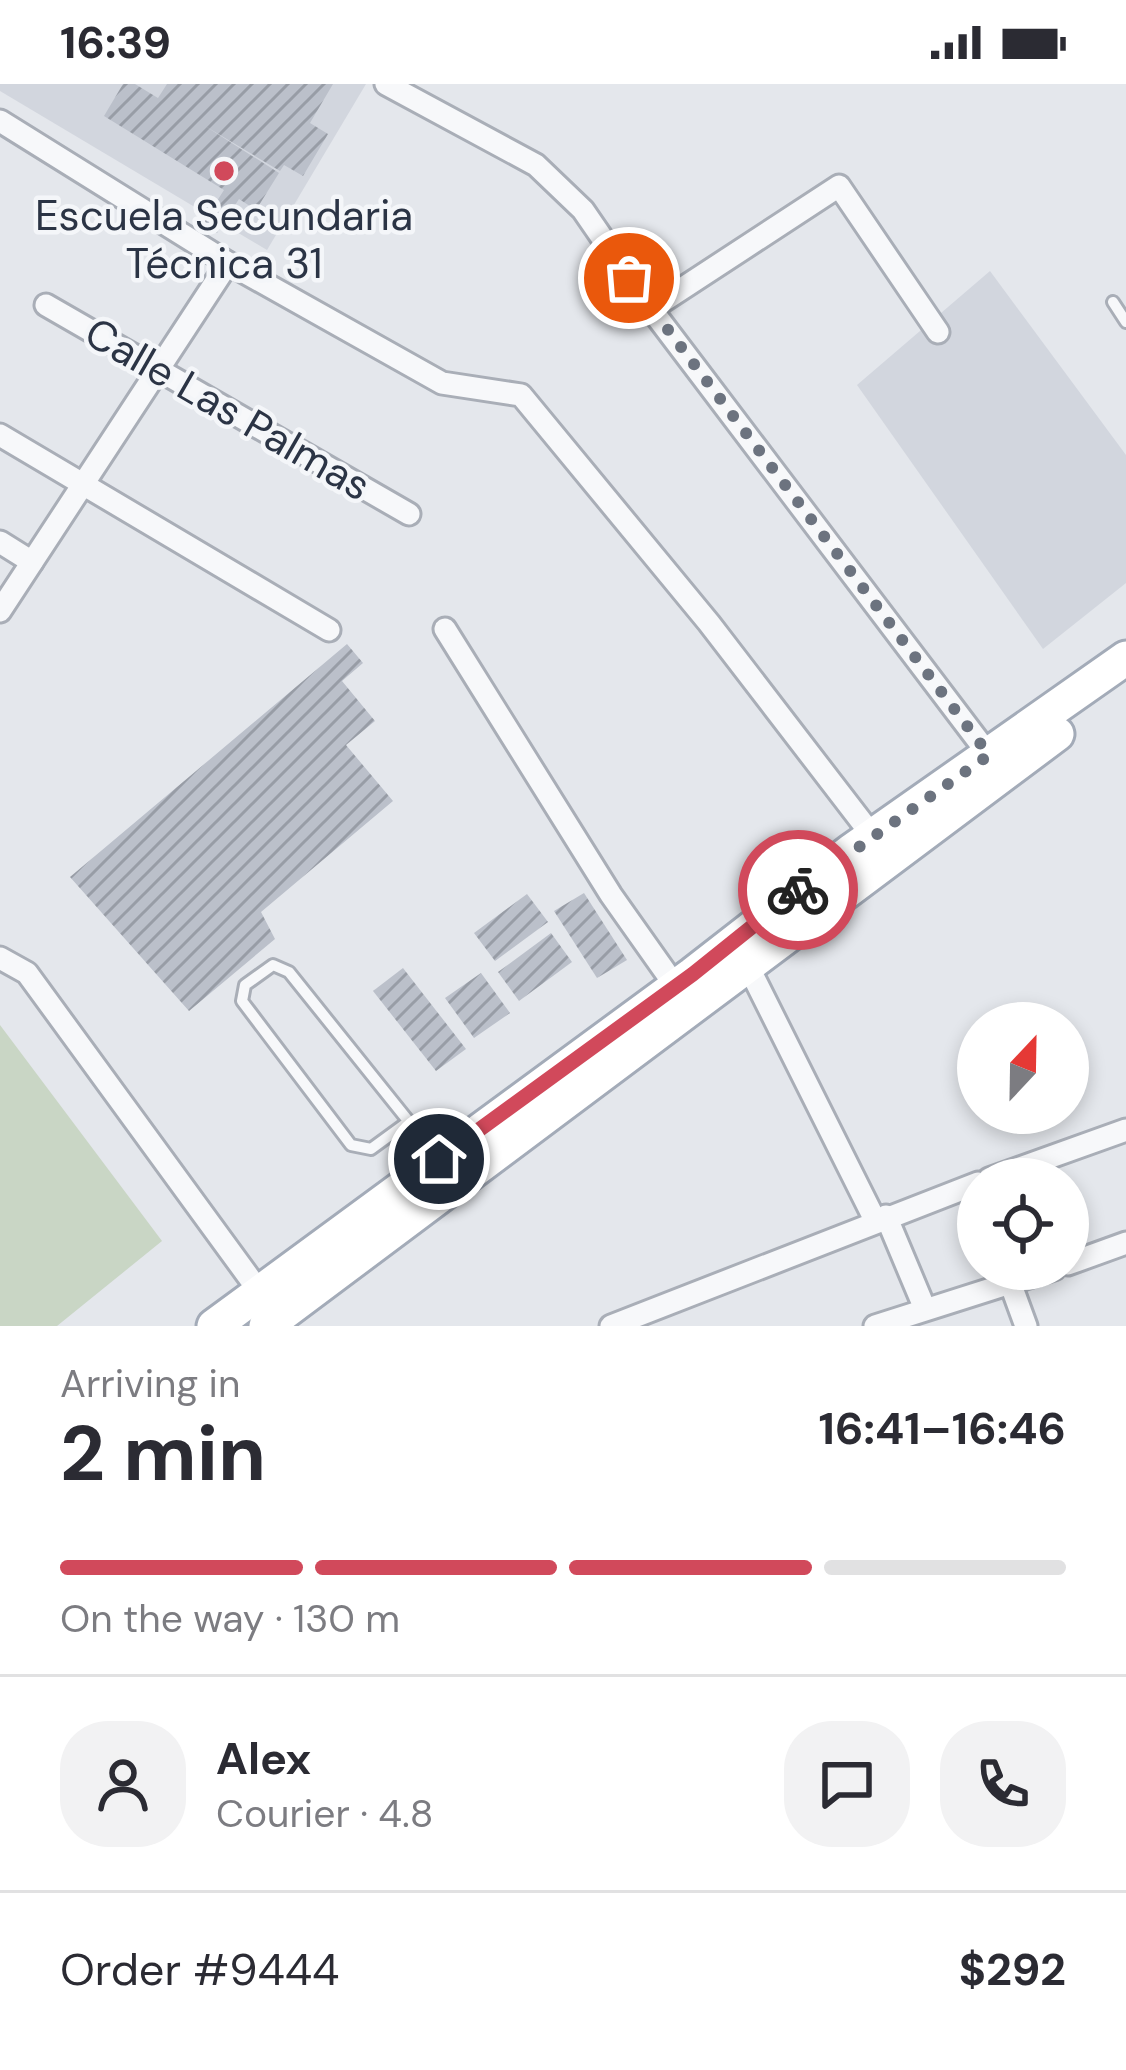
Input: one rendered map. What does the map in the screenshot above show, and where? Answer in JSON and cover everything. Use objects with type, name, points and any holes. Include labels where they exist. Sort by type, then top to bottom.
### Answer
[{"type":"main road","points":[[214,1326],[268,1311],[747,964],[989,755],[1126,658]]},
{"type":"main road","points":[[268,1311],[439,1159],[676,987],[1126,683]]},
{"type":"street","points":[[386,84],[536,165],[583,210],[651,309],[989,755]]},
{"type":"street","points":[[0,121],[228,262],[442,382],[521,395],[695,605],[881,847]]},
{"type":"street","points":[[651,309],[839,186],[938,332]]},
{"type":"street","points":[[0,611],[228,262]]},
{"type":"street","name":"Calle Las Palmas","points":[[46,305],[410,514]]},
{"type":"street","points":[[0,435],[329,630]]},
{"type":"street","points":[[0,542],[32,562]]},
{"type":"street","points":[[445,629],[611,895],[676,987]]},
{"type":"street","points":[[0,958],[27,973],[268,1311]]},
{"type":"street","points":[[747,964],[925,1309]]},
{"type":"street","points":[[1048,1158],[1126,1130]]},
{"type":"street","points":[[611,1326],[957,1191]]},
{"type":"street","points":[[1089,1256],[1126,1243]]},
{"type":"street","points":[[874,1326],[992,1290]]},
{"type":"street","points":[[1012,1290],[1026,1326]]},
{"type":"lane","points":[[1112,302],[1126,322]]},
{"type":"lane","points":[[408,1122],[371,1149],[351,1145],[242,1001],[245,985],[273,964],[289,972],[439,1159]]},
{"type":"shaded area","name":"Escuela Secundaria Técnica 31","points":[[0,84],[366,84],[267,250],[0,91]]},
{"type":"shaded area","points":[[990,271],[1126,455],[1126,583],[1043,649],[857,385]]},
{"type":"green space","points":[[0,1025],[162,1241],[57,1326],[0,1326]]},
{"type":"building","points":[[123,84],[135,84],[158,98],[167,84],[333,84],[310,123],[328,134],[303,176],[284,165],[280,171],[205,126],[279,173],[256,210],[239,199],[217,233],[203,223],[224,190],[104,116]]},
{"type":"building","points":[[347,644],[363,663],[342,681],[375,721],[346,745],[393,801],[261,912],[275,939],[189,1011],[70,877]]},
{"type":"building","points":[[584,893],[627,960],[597,978],[554,911]]},
{"type":"building","points":[[527,894],[548,922],[495,961],[474,933]]},
{"type":"building","points":[[551,933],[572,962],[519,1001],[498,972]]},
{"type":"building","points":[[403,968],[466,1049],[436,1071],[373,991]]},
{"type":"building","points":[[481,973],[510,1013],[474,1038],[445,998]]},
{"type":"way so far","points":[[629,278],[989,755],[798,890]]},
{"type":"place","name":"Escuela Secundaria Técnica 31","points":[[224,171]]},
{"type":"route","points":[[439,1159],[693,974],[798,890]]}]
